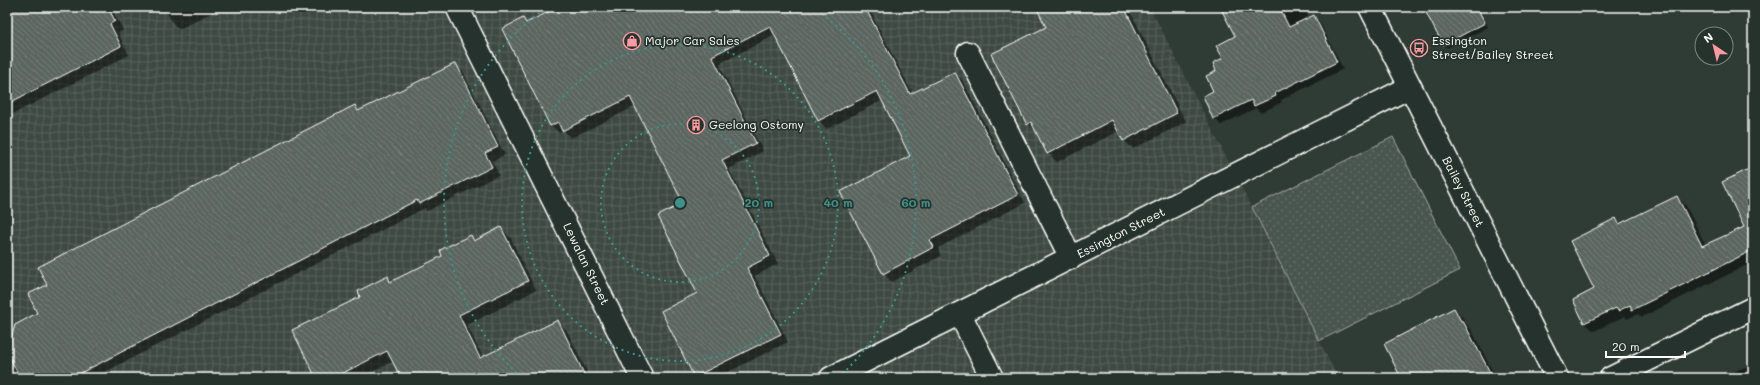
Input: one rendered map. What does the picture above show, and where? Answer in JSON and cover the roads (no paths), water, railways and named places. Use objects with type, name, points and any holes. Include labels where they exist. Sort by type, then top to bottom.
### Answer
[{"type":"street","name":"Lewalan Street","points":[[457,7],[642,378]]},
{"type":"street","name":"Bailey Street","points":[[1370,7],[1556,378]]},
{"type":"street","points":[[968,53],[1071,258]]},
{"type":"street","name":"Essington Street","points":[[831,378],[1410,87]]},
{"type":"street","points":[[1611,378],[1753,308]]},
{"type":"street","points":[[960,314],[992,378]]},
{"type":"place","name":"Major Car Sales","points":[[632,41]]},
{"type":"place","name":"Essington Street/Bailey Street","points":[[1419,48]]},
{"type":"place","name":"Geelong Ostomy","points":[[696,125]]}]
